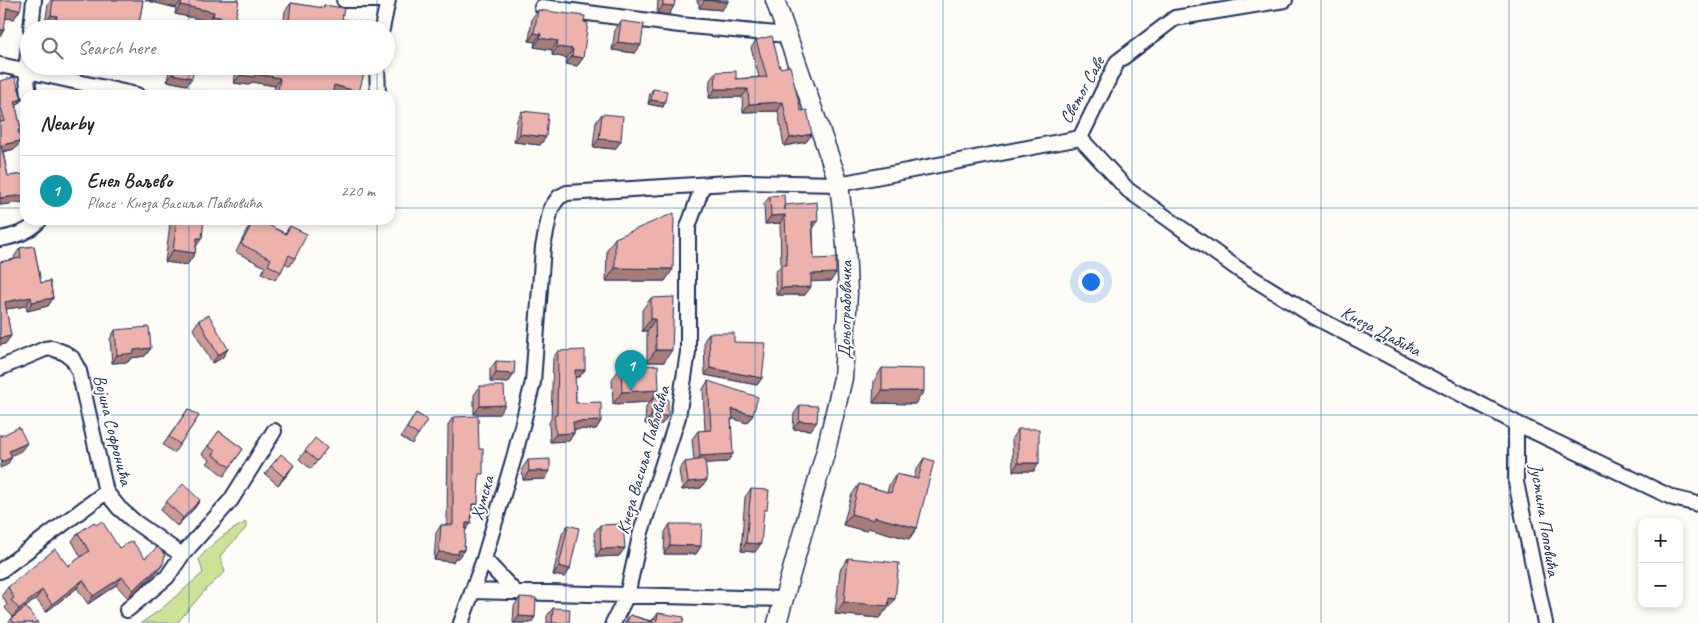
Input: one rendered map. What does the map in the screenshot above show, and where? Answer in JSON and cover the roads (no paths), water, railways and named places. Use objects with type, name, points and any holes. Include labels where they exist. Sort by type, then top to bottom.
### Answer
[{"type":"street","points":[[32,20],[34,0]]},
{"type":"street","points":[[344,0],[381,0]]},
{"type":"street","points":[[384,20],[388,0]]},
{"type":"street","name":"Доњограбовачка","points":[[775,0],[839,184],[846,245],[848,293],[843,378],[826,450],[782,599],[777,623]]},
{"type":"street","name":"Светог Саве","points":[[703,185],[744,182],[839,184],[1080,138],[1117,62],[1175,18],[1285,0]]},
{"type":"street","points":[[542,8],[680,25],[787,35]]},
{"type":"street","points":[[0,66],[20,69]]},
{"type":"street","points":[[27,75],[28,90]]},
{"type":"street","points":[[48,75],[115,90]]},
{"type":"street","points":[[377,75],[378,90]]},
{"type":"street","name":"Кнеза Дабића","points":[[1080,138],[1128,190],[1238,269],[1315,317],[1516,423],[1673,498],[1698,504]]},
{"type":"street","name":"Хумска","points":[[462,623],[484,560],[515,454],[533,382],[543,247],[554,202],[567,193],[703,185]]},
{"type":"street","name":"Кнеза Васиља Павловића","points":[[613,623],[627,595],[641,532],[678,417],[684,389],[688,352],[688,227],[703,185]]},
{"type":"street","points":[[0,239],[18,235],[35,225]]},
{"type":"street","name":"Војина Софронића","points":[[0,368],[45,349],[52,348],[72,358],[82,379],[106,492],[124,512],[182,555]]},
{"type":"street","name":"Јустина Поповића","points":[[1516,423],[1516,482],[1545,623]]},
{"type":"street","points":[[127,610],[162,584],[182,555],[231,500],[274,431]]},
{"type":"street","points":[[0,571],[106,492]]},
{"type":"street","points":[[484,560],[514,592]]},
{"type":"street","points":[[472,591],[782,599]]},
{"type":"place","name":"Енел Ваљево","points":[[631,391]]}]
